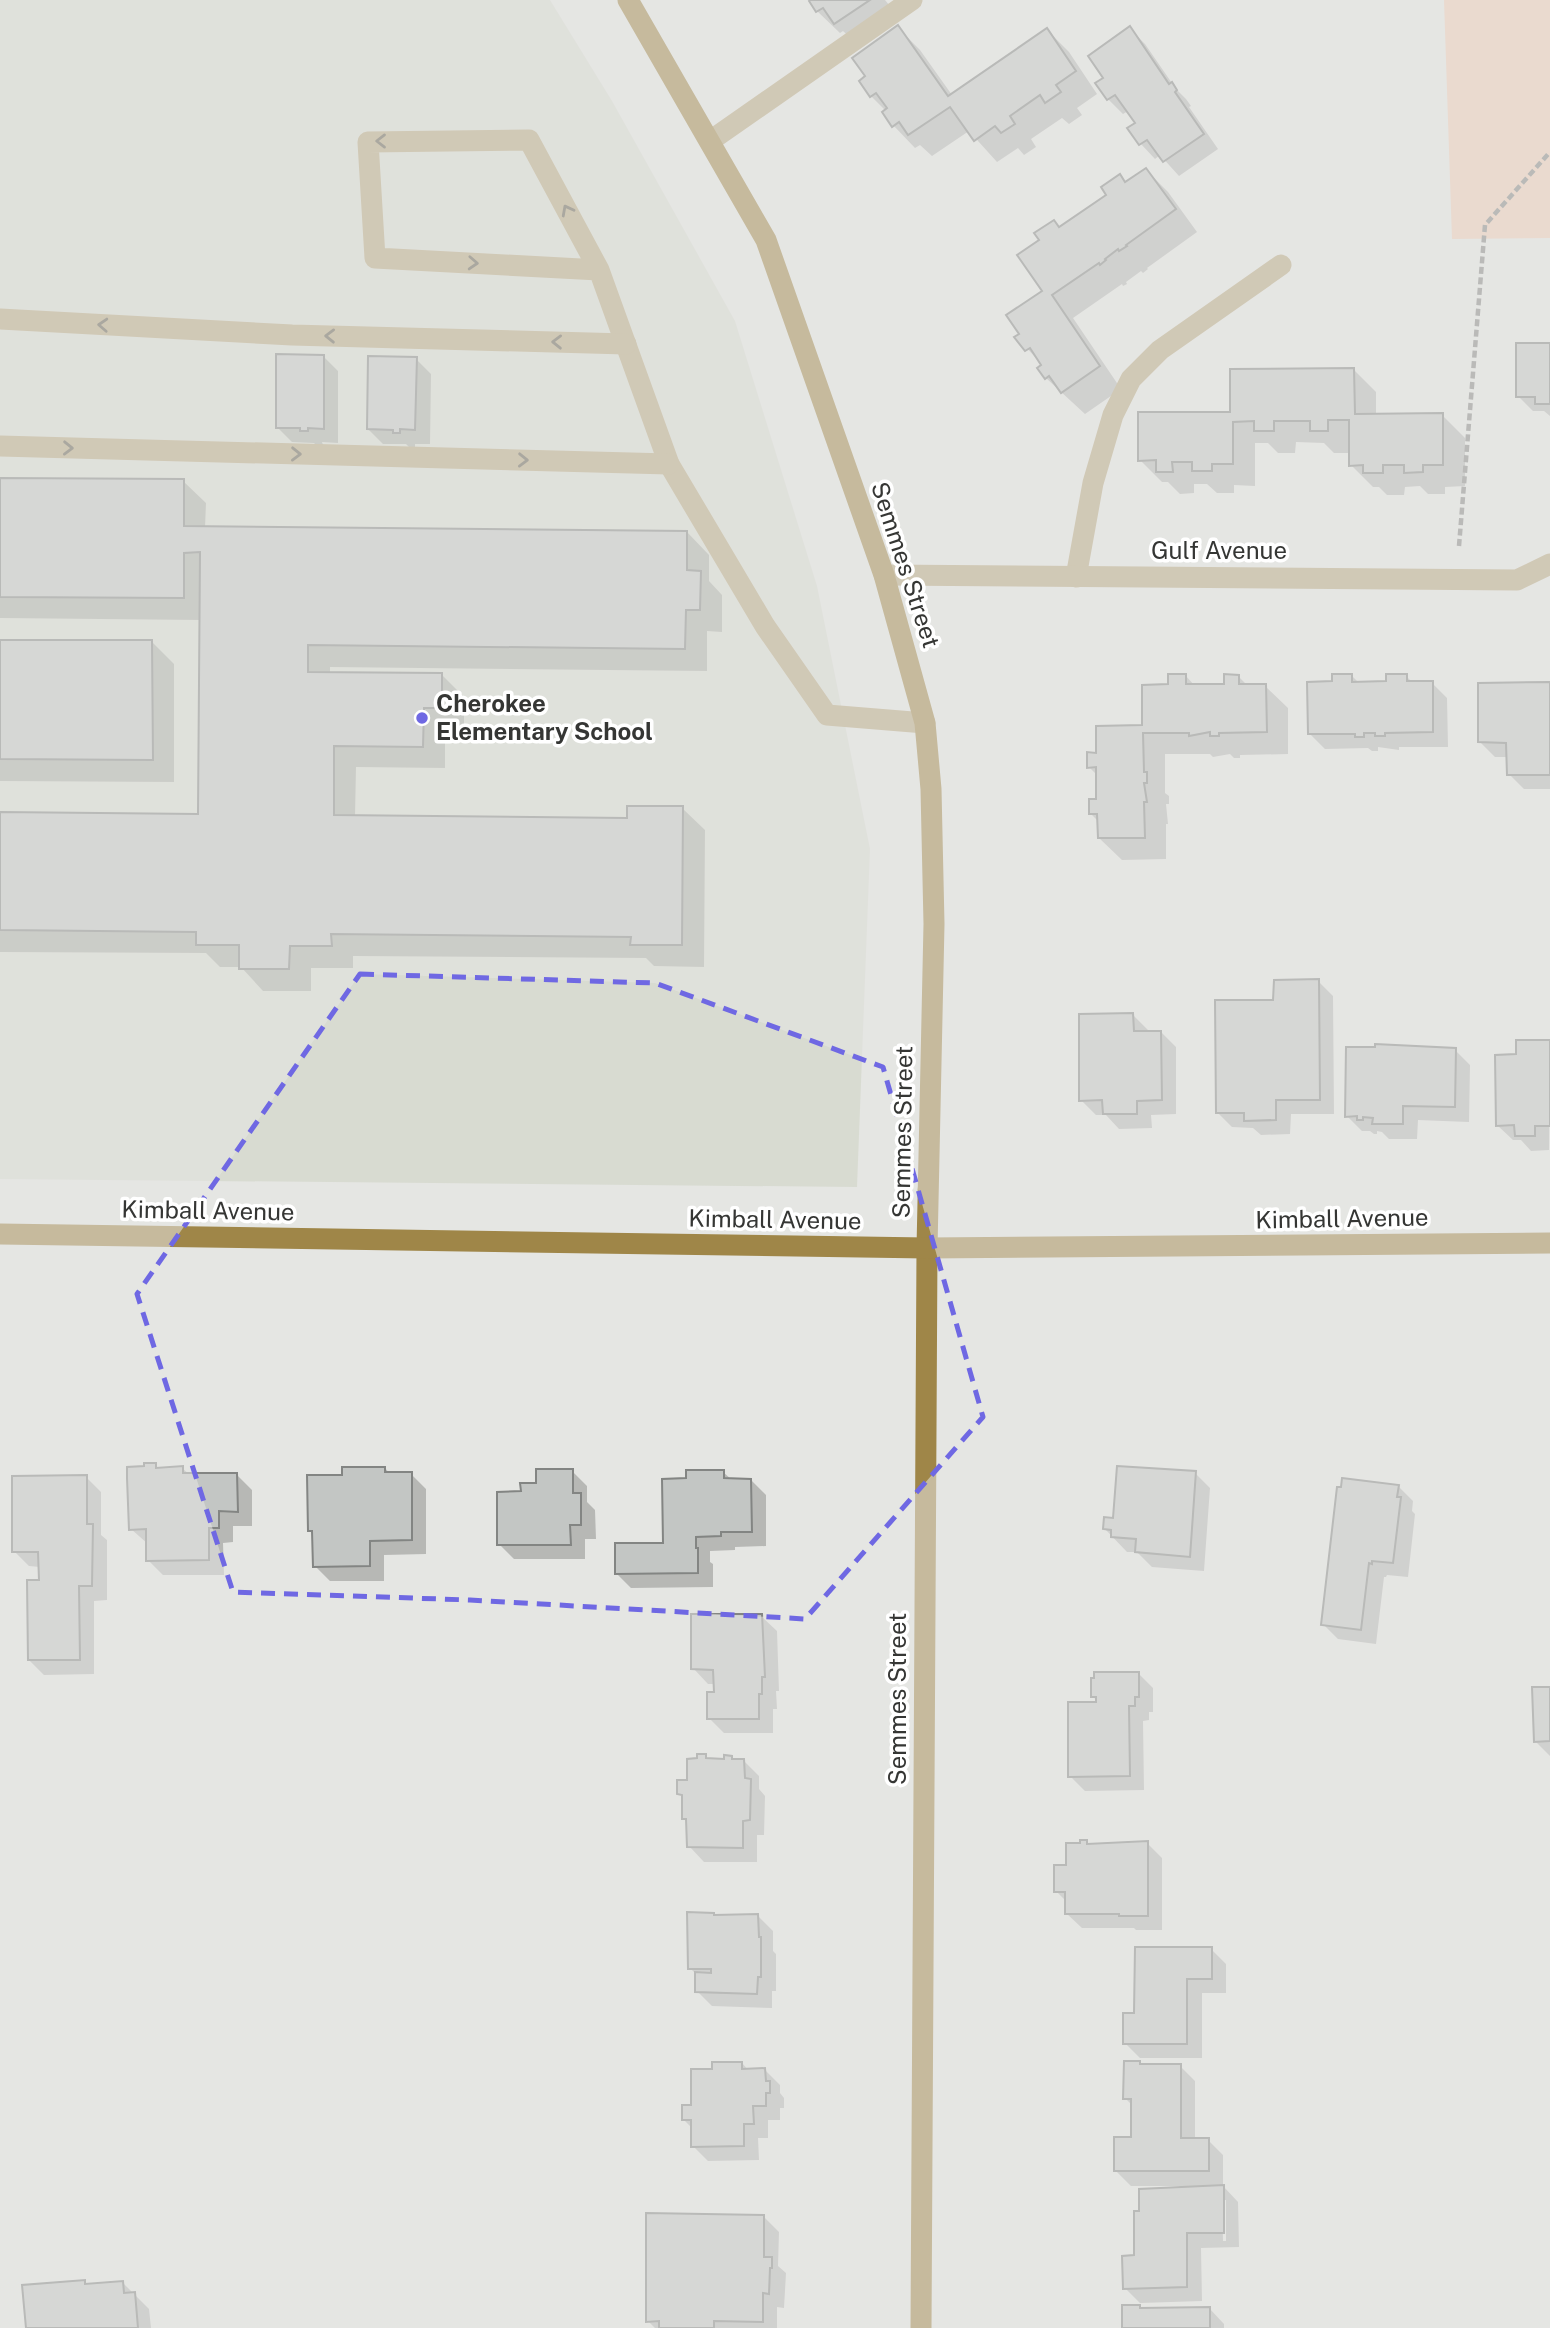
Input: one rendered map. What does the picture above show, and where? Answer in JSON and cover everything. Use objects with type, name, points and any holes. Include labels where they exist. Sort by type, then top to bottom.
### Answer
[{"type":"main road","name":"Semmes Street","points":[[628,0],[766,240],[884,575],[925,723],[931,789],[934,924],[927,1248],[921,2328]]},
{"type":"main road","name":"Kimball Avenue","points":[[0,1234],[927,1248],[1550,1243]]},
{"type":"street","points":[[710,141],[912,0]]},
{"type":"street","points":[[599,270],[375,258],[368,142],[529,140],[599,270],[669,464],[765,626],[827,715],[925,723]]},
{"type":"street","points":[[1076,577],[1093,483],[1113,415],[1131,379],[1160,350],[1281,265]]},
{"type":"street","points":[[0,319],[292,335],[626,344]]},
{"type":"street","points":[[0,446],[669,464]]},
{"type":"street","name":"Gulf Avenue","points":[[884,575],[1517,580],[1550,564]]},
{"type":"path","points":[[1456,579],[1485,225],[1550,152]]},
{"type":"highlighted area","points":[[360,974],[655,983],[883,1067],[983,1417],[805,1619],[470,1600],[233,1592],[137,1294]]},
{"type":"shaded area","name":"Cherokee Elementary School","points":[[0,0],[550,0],[612,101],[735,321],[817,586],[870,849],[857,1187],[0,1179]]},
{"type":"shaded area","points":[[1444,0],[1550,0],[1550,238],[1452,239]]},
{"type":"building","points":[[810,0],[870,0],[834,24],[823,8],[816,12]]},
{"type":"building","points":[[898,25],[948,96],[1047,28],[1076,71],[1056,85],[1061,92],[1045,103],[1040,95],[1010,116],[1015,124],[1001,133],[995,126],[974,141],[950,107],[908,135],[899,122],[892,127],[882,112],[887,108],[876,93],[870,97],[859,81],[865,76],[852,58]]},
{"type":"building","points":[[1130,26],[1169,84],[1172,82],[1177,90],[1175,92],[1204,134],[1163,162],[1147,140],[1139,145],[1127,128],[1135,123],[1115,95],[1107,100],[1095,83],[1103,78],[1088,56]]},
{"type":"building","points":[[1146,168],[1176,209],[1127,246],[1119,251],[1118,249],[1100,265],[1099,263],[1052,295],[1100,366],[1061,393],[1049,376],[1045,379],[1037,368],[1041,365],[1030,348],[1025,351],[1014,337],[1019,334],[1006,315],[1042,291],[1017,255],[1039,240],[1034,233],[1054,220],[1059,227],[1106,195],[1101,187],[1120,174],[1125,182]]},
{"type":"building","points":[[1516,343],[1550,343],[1550,404],[1535,404],[1535,397],[1516,397]]},
{"type":"building","points":[[276,354],[324,355],[324,429],[308,428],[308,431],[300,431],[300,428],[276,428]]},
{"type":"building","points":[[368,356],[417,357],[415,430],[400,429],[400,433],[393,433],[393,430],[367,429]]},
{"type":"building","points":[[1354,368],[1355,414],[1443,413],[1443,465],[1423,465],[1423,472],[1404,473],[1404,465],[1383,465],[1383,473],[1363,473],[1363,465],[1349,466],[1349,420],[1328,420],[1328,431],[1310,431],[1310,421],[1274,421],[1274,431],[1254,431],[1254,421],[1233,422],[1233,464],[1212,464],[1212,471],[1192,471],[1192,462],[1172,462],[1173,472],[1156,472],[1156,460],[1138,461],[1138,412],[1230,412],[1230,369]]},
{"type":"building","points":[[0,478],[184,479],[184,526],[687,531],[687,570],[701,571],[700,610],[686,610],[685,649],[308,645],[308,672],[442,673],[442,708],[424,708],[423,747],[334,746],[334,815],[627,818],[627,806],[683,806],[682,945],[630,945],[631,937],[331,934],[332,946],[290,946],[289,969],[239,969],[239,945],[196,945],[196,932],[0,930],[0,812],[198,814],[200,552],[184,553],[184,598],[0,597]]},
{"type":"building","points":[[0,640],[152,640],[153,760],[0,759]]},
{"type":"building","points":[[1168,674],[1186,674],[1186,684],[1224,684],[1224,674],[1239,675],[1239,684],[1266,684],[1267,732],[1219,733],[1219,736],[1210,736],[1210,732],[1189,736],[1189,733],[1143,733],[1144,772],[1147,772],[1147,783],[1144,783],[1147,802],[1144,802],[1145,838],[1098,838],[1097,814],[1089,814],[1089,799],[1096,799],[1096,767],[1087,768],[1087,752],[1096,753],[1096,726],[1142,725],[1142,685],[1168,684]]},
{"type":"building","points":[[1332,674],[1352,674],[1352,682],[1386,681],[1386,674],[1407,674],[1407,681],[1433,681],[1433,732],[1385,733],[1385,736],[1364,733],[1364,737],[1355,737],[1355,734],[1308,734],[1307,682],[1332,681]]},
{"type":"building","points":[[1550,682],[1550,775],[1507,775],[1506,743],[1478,742],[1478,683]]},
{"type":"building","points":[[1319,979],[1320,1100],[1276,1100],[1276,1120],[1244,1121],[1244,1113],[1216,1113],[1215,1000],[1273,1000],[1274,980]]},
{"type":"building","points":[[1133,1013],[1134,1031],[1161,1031],[1162,1100],[1137,1101],[1137,1114],[1103,1114],[1102,1100],[1079,1101],[1079,1014]]},
{"type":"building","points":[[1516,1040],[1550,1040],[1550,1126],[1535,1126],[1535,1136],[1515,1136],[1514,1125],[1496,1126],[1495,1055],[1516,1054]]},
{"type":"building","points":[[1375,1044],[1456,1048],[1455,1107],[1403,1106],[1403,1124],[1372,1124],[1373,1118],[1363,1117],[1363,1120],[1357,1120],[1357,1116],[1345,1117],[1346,1047],[1375,1047]]},
{"type":"building","points":[[144,1463],[156,1463],[156,1468],[183,1466],[183,1473],[237,1473],[238,1512],[219,1511],[219,1528],[209,1528],[209,1560],[146,1561],[146,1529],[129,1530],[127,1478],[127,1467],[144,1466]]},
{"type":"building","points":[[1117,1466],[1196,1471],[1190,1557],[1135,1552],[1136,1539],[1111,1537],[1111,1530],[1103,1529],[1104,1517],[1113,1518]]},
{"type":"building","points":[[342,1467],[385,1467],[385,1472],[412,1472],[412,1540],[370,1541],[370,1566],[313,1567],[312,1531],[308,1531],[307,1475],[342,1475]]},
{"type":"building","points":[[536,1469],[573,1469],[573,1493],[581,1493],[581,1525],[570,1525],[571,1545],[497,1545],[497,1492],[521,1491],[520,1483],[536,1483]]},
{"type":"building","points":[[686,1470],[724,1470],[724,1478],[751,1479],[752,1532],[721,1532],[721,1536],[696,1537],[698,1573],[615,1574],[615,1543],[663,1543],[662,1479],[686,1478]]},
{"type":"building","points":[[87,1475],[87,1524],[93,1524],[92,1586],[79,1586],[80,1660],[28,1660],[27,1580],[39,1580],[38,1552],[12,1552],[12,1476]]},
{"type":"building","points":[[1342,1478],[1399,1485],[1397,1497],[1401,1497],[1393,1563],[1369,1563],[1361,1630],[1321,1625],[1337,1487],[1341,1487]]},
{"type":"building","points":[[691,1614],[762,1614],[765,1677],[762,1677],[762,1694],[759,1694],[759,1719],[707,1719],[707,1692],[714,1692],[713,1670],[691,1669]]},
{"type":"building","points":[[1094,1672],[1139,1672],[1139,1697],[1135,1697],[1135,1706],[1129,1706],[1130,1776],[1068,1777],[1068,1702],[1096,1702],[1096,1697],[1091,1697],[1091,1678],[1094,1678]]},
{"type":"building","points":[[1532,1687],[1550,1687],[1550,1741],[1534,1742]]},
{"type":"building","points":[[697,1754],[706,1754],[706,1758],[724,1759],[724,1755],[732,1756],[732,1759],[744,1759],[745,1778],[751,1779],[750,1820],[743,1821],[743,1848],[687,1847],[686,1819],[682,1819],[682,1795],[677,1794],[677,1780],[687,1780],[687,1759],[697,1758]]},
{"type":"building","points":[[1080,1840],[1087,1840],[1087,1844],[1148,1841],[1148,1916],[1065,1914],[1065,1892],[1054,1892],[1054,1865],[1066,1865],[1066,1843],[1080,1843]]},
{"type":"building","points":[[687,1912],[714,1915],[758,1914],[761,1977],[758,1977],[757,1994],[695,1992],[695,1972],[711,1973],[711,1969],[688,1969]]},
{"type":"building","points":[[1135,1947],[1212,1947],[1212,1979],[1187,1979],[1187,2044],[1123,2044],[1123,2013],[1134,2013]]},
{"type":"building","points":[[1124,2061],[1140,2061],[1140,2064],[1181,2064],[1181,2138],[1209,2138],[1209,2171],[1114,2171],[1114,2137],[1131,2137],[1131,2099],[1123,2099]]},
{"type":"building","points":[[712,2062],[742,2062],[742,2069],[765,2068],[766,2081],[770,2081],[766,2106],[753,2106],[754,2124],[744,2124],[744,2146],[691,2147],[691,2120],[682,2120],[682,2105],[691,2105],[691,2069],[712,2069]]},
{"type":"building","points":[[1224,2185],[1224,2233],[1187,2233],[1187,2287],[1123,2289],[1122,2256],[1134,2255],[1134,2211],[1139,2211],[1139,2189]]},
{"type":"building","points":[[646,2213],[764,2215],[764,2257],[772,2257],[772,2268],[769,2294],[763,2293],[763,2322],[714,2321],[714,2328],[659,2328],[659,2321],[646,2322]]},
{"type":"building","points":[[85,2280],[85,2284],[123,2281],[124,2293],[135,2292],[138,2328],[26,2328],[22,2285]]},
{"type":"building","points":[[1122,2305],[1140,2305],[1140,2308],[1210,2307],[1210,2328],[1122,2328]]},
{"type":"place","name":"Cherokee Elementary School","points":[[422,718]]}]
